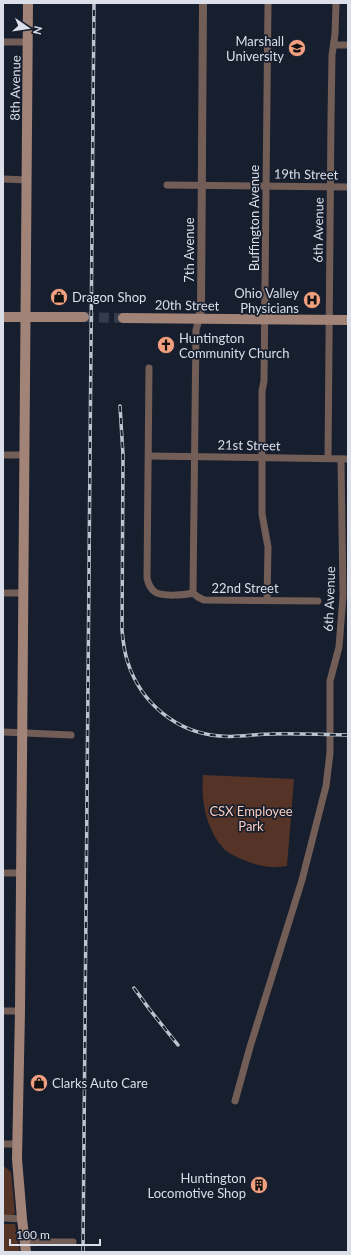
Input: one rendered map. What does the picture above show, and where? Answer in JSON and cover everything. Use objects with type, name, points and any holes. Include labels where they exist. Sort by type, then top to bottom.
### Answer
[{"type":"main road","name":"8th Avenue","points":[[26,1247],[22,1219],[17,1144],[20,1011],[28,3]]},
{"type":"main road","points":[[3,317],[84,317]]},
{"type":"main road","name":"20th Street","points":[[122,318],[348,320]]},
{"type":"street","name":"7th Avenue","points":[[193,593],[196,330],[200,309],[203,3]]},
{"type":"street","name":"Buffington Avenue","points":[[267,600],[268,547],[262,514],[262,391],[264,381],[265,319],[268,3]]},
{"type":"street","name":"6th Avenue","points":[[328,458],[332,62],[336,3]]},
{"type":"street","points":[[3,42],[28,42]]},
{"type":"street","points":[[334,45],[348,45]]},
{"type":"street","points":[[3,179],[27,180]]},
{"type":"street","name":"19th Street","points":[[167,185],[348,187]]},
{"type":"street","points":[[149,368],[149,456]]},
{"type":"street","points":[[3,455],[24,455]]},
{"type":"street","name":"21st Street","points":[[149,456],[345,459]]},
{"type":"street","name":"22nd Street","points":[[149,456],[147,578],[152,589],[158,594],[182,595],[193,593],[204,600],[318,601]]},
{"type":"street","name":"6th Avenue","points":[[235,1101],[310,850],[326,786],[330,740],[330,681],[339,647],[345,596],[345,459]]},
{"type":"street","points":[[3,592],[23,593]]},
{"type":"street","points":[[3,732],[71,735]]},
{"type":"street","points":[[3,873],[21,873]]},
{"type":"street","points":[[3,1010],[20,1011]]},
{"type":"street","points":[[3,1144],[17,1144]]},
{"type":"street","points":[[3,1218],[22,1219]]},
{"type":"street","points":[[26,1247],[73,1242]]},
{"type":"green space","name":"CSX Employee Park","points":[[203,775],[294,779],[287,866],[266,867],[254,864],[229,853],[224,849],[214,835],[207,819],[203,802]]},
{"type":"green space","points":[[3,1167],[11,1172],[15,1213],[13,1215],[3,1215]]},
{"type":"green space","points":[[3,1224],[15,1224],[20,1252],[3,1252]]},
{"type":"tunnel","points":[[84,317],[123,318]]},
{"type":"railway","points":[[83,1252],[94,3]]},
{"type":"railway","points":[[120,406],[123,455],[122,630],[127,659],[134,677],[142,691],[151,703],[175,722],[204,734],[220,736],[265,734],[348,735]]},
{"type":"railway","points":[[134,988],[178,1045]]},
{"type":"place","name":"Marshall University","points":[[297,48]]},
{"type":"place","name":"Dragon Shop","points":[[59,297]]},
{"type":"place","name":"Ohio Valley Physicians","points":[[312,300]]},
{"type":"place","name":"Huntington Community Church","points":[[166,345]]},
{"type":"place","name":"Clarks Auto Care","points":[[39,1083]]},
{"type":"place","name":"Huntington Locomotive Shop","points":[[259,1185]]}]
